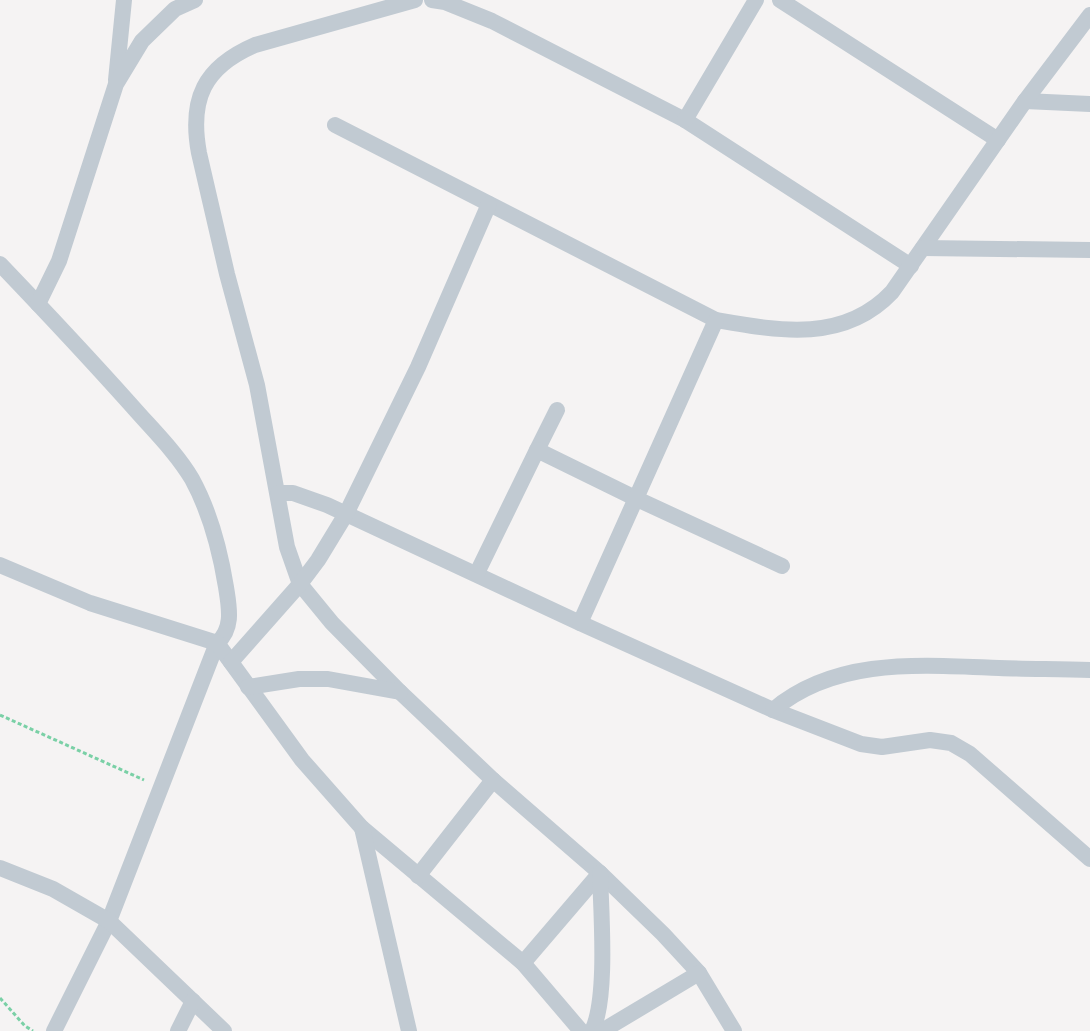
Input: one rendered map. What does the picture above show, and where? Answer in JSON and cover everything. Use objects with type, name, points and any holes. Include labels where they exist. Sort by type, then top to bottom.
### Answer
[{"type":"street","points":[[38,304],[62,253],[116,84],[124,0]]},
{"type":"street","points":[[116,84],[142,41],[175,9],[195,0]]},
{"type":"street","points":[[415,0],[255,45],[237,52],[221,64],[200,91],[196,108],[196,137],[227,274],[257,385],[287,547],[300,584],[332,623],[400,692],[493,780],[600,873],[663,934],[699,973],[734,1031]]},
{"type":"street","points":[[432,0],[445,2],[492,21],[684,120],[911,266]]},
{"type":"street","points":[[684,120],[756,0]]},
{"type":"street","points":[[780,0],[998,140]]},
{"type":"street","points":[[335,125],[716,320],[758,327],[818,328],[843,325],[878,307],[911,266],[1025,101],[1090,14]]},
{"type":"street","points":[[1025,101],[1090,104]]},
{"type":"street","points":[[231,662],[300,584],[318,560],[346,514],[418,367],[489,204]]},
{"type":"street","points":[[923,248],[1090,250]]},
{"type":"street","points":[[0,264],[167,446],[191,478],[205,507],[223,566],[230,614],[227,632],[217,643],[109,921],[54,1031]]},
{"type":"street","points":[[580,623],[716,320]]},
{"type":"street","points":[[477,573],[557,410]]},
{"type":"street","points":[[537,450],[782,566]]},
{"type":"street","points":[[278,493],[293,493],[346,514],[773,710],[861,744],[882,747],[930,740],[951,743],[970,754],[1090,859]]},
{"type":"street","points":[[0,564],[90,603],[217,643],[302,760],[362,828],[523,962],[581,1031]]},
{"type":"street","points":[[773,710],[797,691],[826,678],[893,666],[941,665],[1090,670]]},
{"type":"street","points":[[248,687],[299,679],[328,679],[400,692]]},
{"type":"street","points":[[418,876],[493,780]]},
{"type":"street","points":[[362,828],[409,1031]]},
{"type":"street","points":[[0,868],[53,889],[109,921],[224,1031]]},
{"type":"street","points":[[523,962],[600,873]]},
{"type":"street","points":[[592,1031],[598,1020],[601,998],[600,873]]},
{"type":"street","points":[[602,1031],[699,973]]},
{"type":"street","points":[[178,1031],[193,1001]]},
{"type":"path","points":[[0,715],[161,788]]},
{"type":"path","points":[[0,998],[25,1026],[33,1031]]}]
